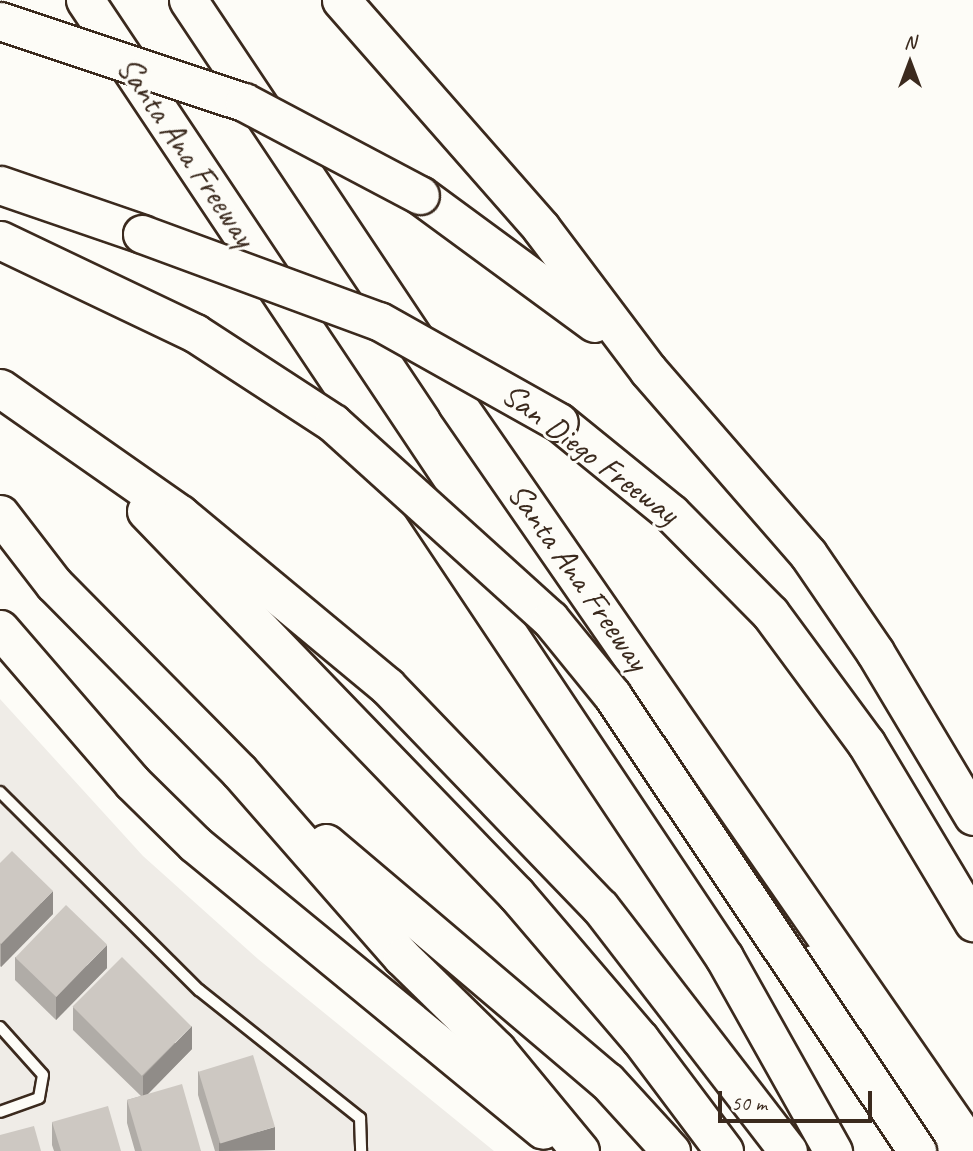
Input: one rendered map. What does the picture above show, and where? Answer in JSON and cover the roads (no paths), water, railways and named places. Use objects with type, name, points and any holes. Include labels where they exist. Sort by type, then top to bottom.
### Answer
[{"type":"highway","name":"Santa Ana Freeway","points":[[85,0],[724,957],[833,1151]]},
{"type":"highway","name":"Santa Ana Freeway","points":[[188,0],[434,370],[973,1150]]},
{"type":"highway","points":[[341,0],[541,228],[648,370],[808,554],[875,652],[973,816]]},
{"type":"highway","points":[[0,21],[123,58],[244,102],[420,195],[557,291],[648,370]]},
{"type":"highway","name":"San Diego Freeway","points":[[0,185],[379,321],[559,422],[671,513],[770,613],[866,743],[973,922]]},
{"type":"highway","points":[[0,240],[195,333],[333,424],[550,619],[611,695],[918,1151]]},
{"type":"highway","points":[[0,263],[97,305],[266,402],[385,493],[487,585],[553,656],[612,733],[891,1151]]},
{"type":"highway","points":[[434,370],[438,416],[942,1151]]},
{"type":"highway","points":[[0,388],[87,447],[280,594],[469,767],[600,906],[788,1151]]},
{"type":"highway","points":[[87,447],[258,632],[516,894],[640,1039],[724,1151]]},
{"type":"highway","points":[[0,514],[54,584],[239,771],[402,957],[496,1049],[580,1151]]},
{"type":"highway","points":[[0,629],[132,782],[195,844],[568,1151]]},
{"type":"highway","points":[[239,771],[607,1081],[671,1151]]},
{"type":"lane","points":[[0,792],[199,990],[360,1118],[361,1151]]},
{"type":"lane","points":[[0,1027],[38,1064],[43,1086],[28,1104],[0,1112]]}]
